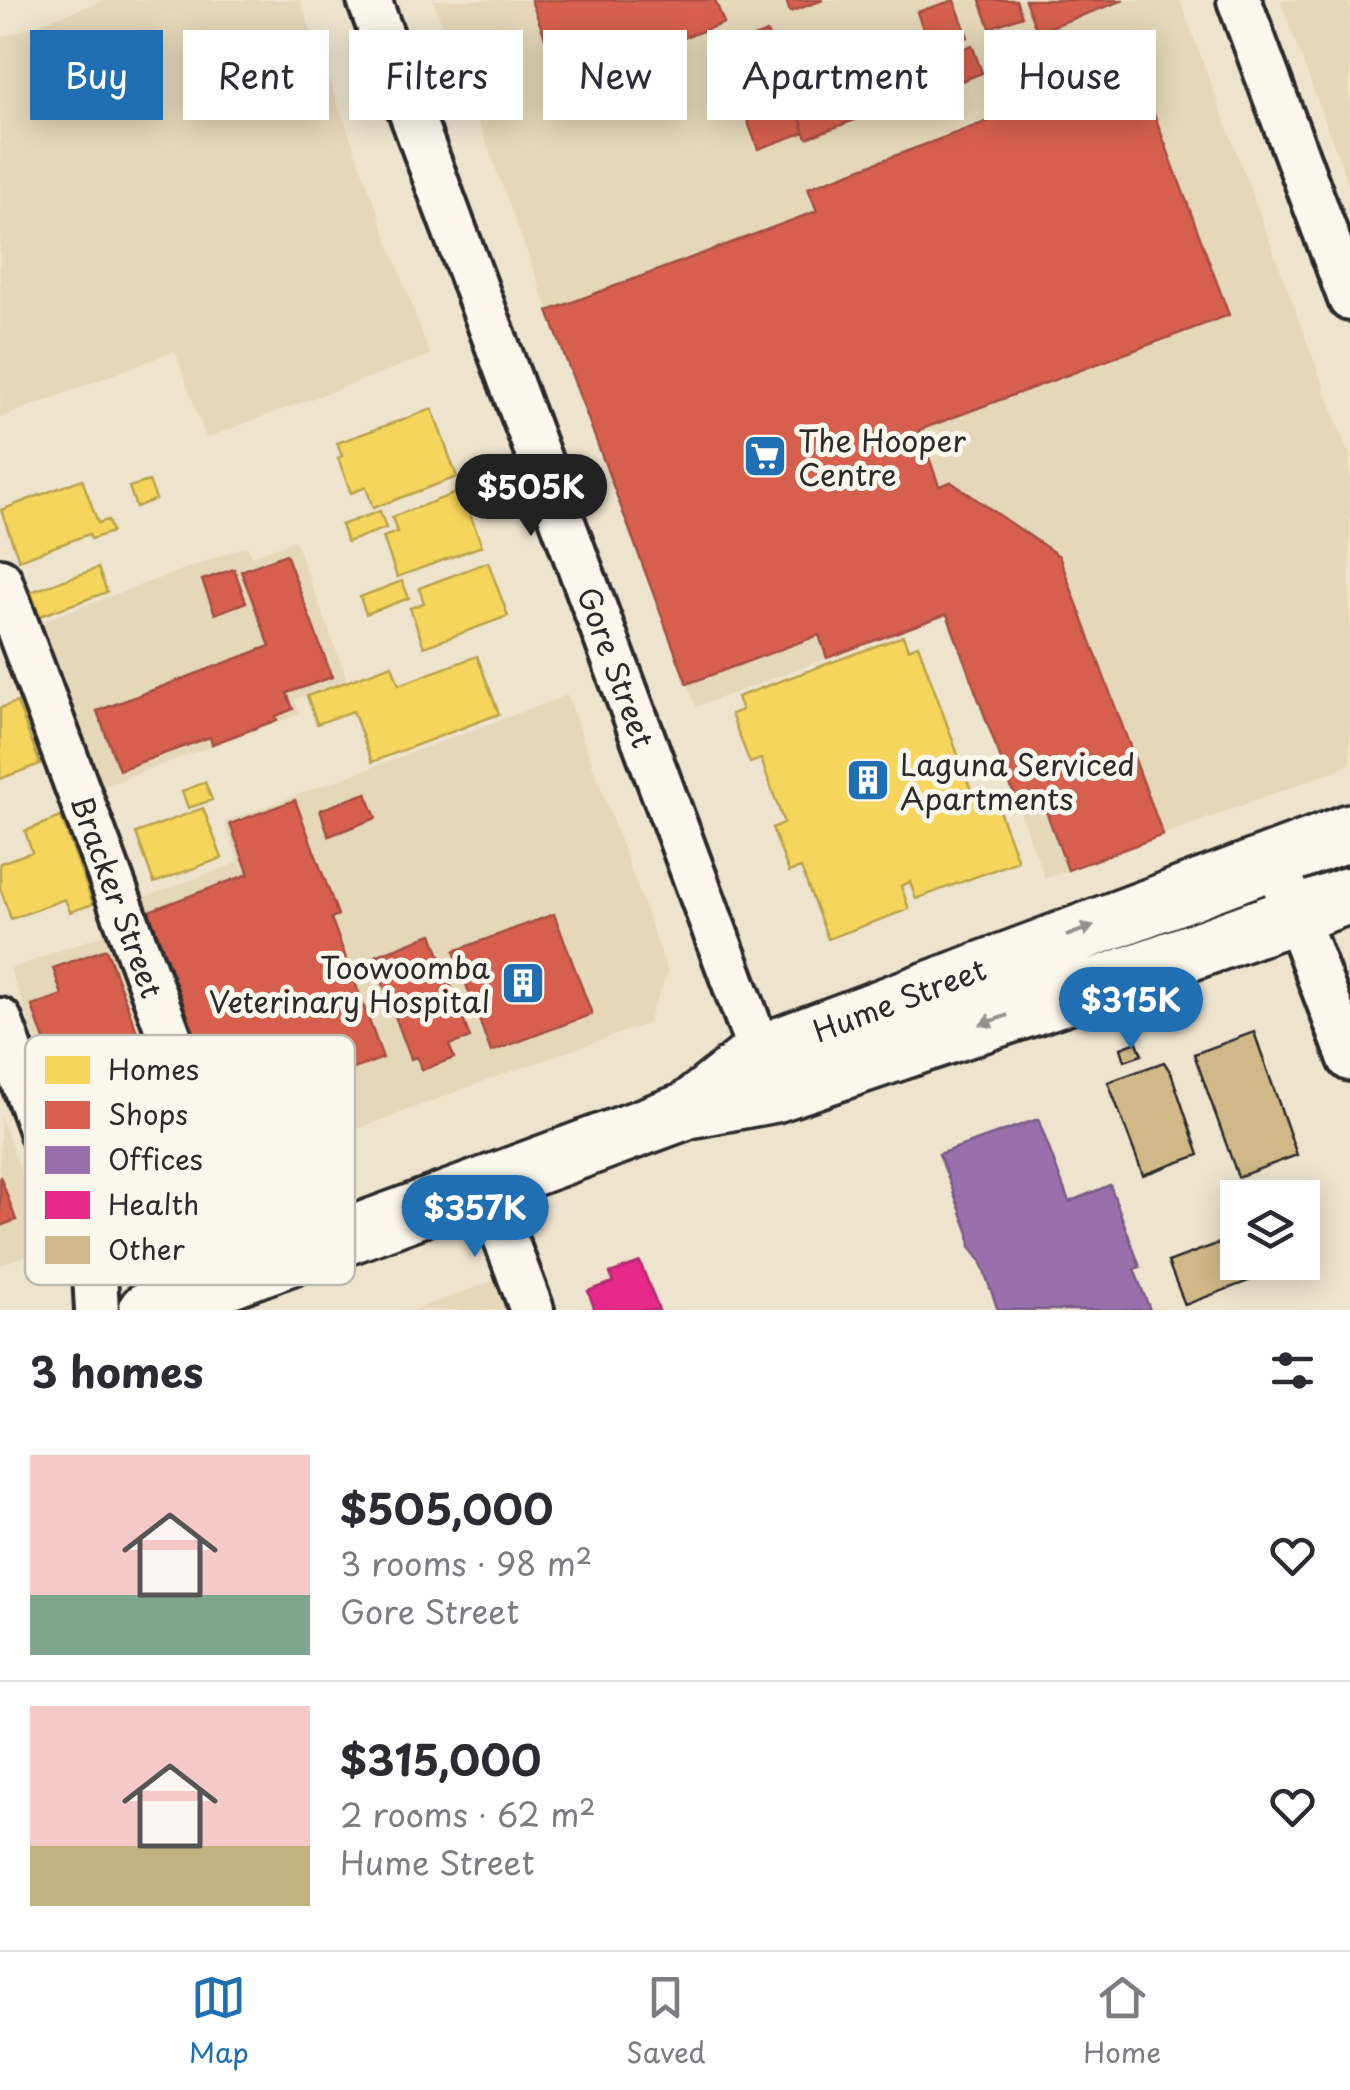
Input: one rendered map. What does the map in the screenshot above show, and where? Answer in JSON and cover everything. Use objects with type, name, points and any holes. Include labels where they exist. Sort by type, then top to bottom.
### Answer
[{"type":"highway","name":"Hume Street","points":[[689,1110],[760,1052],[1350,832]]},
{"type":"highway","name":"Hume Street","points":[[355,1232],[689,1110],[775,1094],[1350,895]]},
{"type":"highway","name":"Hume Street","points":[[148,1310],[212,1285]]},
{"type":"street","name":"Gore Street","points":[[369,0],[760,1052]]},
{"type":"street","points":[[1239,0],[1350,299]]},
{"type":"street","name":"Bracker Street","points":[[0,580],[169,1035]]},
{"type":"street","points":[[1274,858],[1350,1060]]},
{"type":"street","points":[[0,1020],[25,1087]]},
{"type":"street","points":[[486,1184],[532,1310]]},
{"type":"street","points":[[96,1285],[97,1310]]},
{"type":"shaded area","points":[[105,0],[300,0],[311,30],[183,30],[183,120],[329,120],[329,79],[430,355],[206,438],[175,351],[0,418],[0,38]]},
{"type":"shaded area","points":[[433,0],[1180,0],[1350,457],[1350,765],[1045,879],[947,614],[696,707],[478,120],[523,120],[523,30],[444,30]]},
{"type":"shaded area","points":[[1280,0],[1350,0],[1350,189]]},
{"type":"shaded area","points":[[295,540],[347,679],[295,699],[300,714],[101,787],[40,622],[247,546],[252,556]]},
{"type":"shaded area","points":[[567,695],[668,972],[647,1024],[355,1130],[355,1035],[193,1035],[142,898],[239,862],[224,822]]},
{"type":"shaded area","points":[[110,932],[148,1035],[34,1035],[10,969]]},
{"type":"shaded area","points":[[0,1115],[25,1182],[25,1256],[0,1265]]},
{"type":"shaded area","points":[[503,1277],[514,1310],[414,1310]]},
{"type":"building: Homes","points":[[432,409],[457,477],[373,508],[366,487],[351,493],[338,458],[342,456],[337,443]]},
{"type":"building: Homes","points":[[82,479],[98,523],[108,520],[112,532],[91,539],[89,534],[19,560],[1,510]]},
{"type":"building: Homes","points":[[149,481],[156,499],[136,507],[129,487]]},
{"type":"building: Homes","points":[[461,491],[482,546],[397,577],[383,537],[397,532],[392,517]]},
{"type":"building: Homes","points":[[380,511],[386,528],[347,542],[341,525]]},
{"type":"building: Homes","points":[[488,562],[508,616],[424,647],[410,608],[424,603],[419,588]]},
{"type":"building: Homes","points":[[98,568],[107,592],[40,616],[31,592]]},
{"type":"building: Homes","points":[[402,581],[409,598],[366,614],[360,597]]},
{"type":"building: Homes","name":"Laguna Serviced Apartments","points":[[903,636],[908,649],[918,645],[976,804],[994,797],[1018,861],[916,899],[910,882],[901,886],[909,909],[828,939],[801,868],[789,872],[772,828],[784,823],[761,759],[750,763],[731,714],[742,710],[737,697]]},
{"type":"building: Homes","points":[[477,656],[499,714],[372,762],[353,711],[317,724],[307,696],[392,665],[399,685]]},
{"type":"building: Homes","points":[[17,702],[40,764],[0,779],[0,708]]},
{"type":"building: Homes","points":[[205,782],[212,800],[188,808],[182,791]]},
{"type":"building: Homes","points":[[203,808],[222,858],[154,883],[136,833]]},
{"type":"building: Homes","points":[[61,817],[93,904],[70,912],[65,899],[11,919],[0,888],[0,863],[32,852],[25,831]]},
{"type":"building: Shops","points":[[531,0],[715,0],[724,23],[687,37],[687,30],[543,32]]},
{"type":"building: Shops","points":[[786,0],[823,0],[790,12]]},
{"type":"building: Shops","points":[[954,0],[968,37],[964,39],[964,30],[923,30],[917,12]]},
{"type":"building: Shops","points":[[980,0],[1016,0],[1022,16],[990,28]]},
{"type":"building: Shops","points":[[1025,0],[1124,0],[1042,30],[1036,30]]},
{"type":"building: Shops","points":[[972,45],[982,73],[964,80],[964,48]]},
{"type":"building: Shops","points":[[747,120],[800,120],[805,132],[758,149]]},
{"type":"building: Shops","points":[[800,120],[855,120],[807,138]]},
{"type":"building: Shops","name":"The Hooper Centre","points":[[991,120],[1156,120],[1229,315],[919,430],[939,486],[951,482],[1059,556],[1163,835],[1068,870],[1040,795],[1017,803],[947,614],[827,658],[819,635],[687,684],[548,311],[817,211],[808,188]]},
{"type":"building: Shops","points":[[286,554],[332,677],[287,693],[293,709],[276,716],[277,720],[212,744],[210,737],[119,770],[97,711],[270,646],[241,571]]},
{"type":"building: Shops","points":[[234,569],[246,602],[215,614],[202,580]]},
{"type":"building: Shops","points":[[366,793],[376,818],[329,836],[320,810]]},
{"type":"building: Shops","points":[[295,800],[338,915],[331,918],[383,1058],[355,1068],[355,1035],[196,1035],[149,911],[249,874],[230,824]]},
{"type":"building: Shops","name":"Toowoomba Veterinary Hospital","points":[[554,914],[592,1014],[491,1052],[454,951]]},
{"type":"building: Shops","points":[[432,934],[470,1038],[449,1045],[454,1058],[422,1070],[417,1057],[411,1059],[373,957]]},
{"type":"building: Shops","points":[[106,949],[138,1035],[42,1035],[32,1006],[62,995],[53,968]]},
{"type":"building: Shops","points":[[0,1176],[16,1220],[0,1226]]},
{"type":"building: Offices","points":[[1038,1119],[1069,1202],[1110,1185],[1140,1267],[1134,1269],[1150,1310],[998,1310],[980,1260],[970,1247],[969,1233],[939,1154]]},
{"type":"building: Health","points":[[640,1262],[659,1310],[595,1310],[588,1291],[613,1282],[610,1273]]},
{"type":"building: Other","points":[[1254,1032],[1297,1155],[1238,1177],[1194,1054]]},
{"type":"building: Other","points":[[1137,1042],[1142,1055],[1125,1061],[1121,1048]]},
{"type":"building: Other","points":[[1164,1062],[1199,1155],[1143,1175],[1108,1082]]},
{"type":"building: Other","points":[[1220,1243],[1220,1280],[1251,1280],[1185,1305],[1168,1262]]},
{"type":"place","name":"The Hooper Centre","points":[[765,456]]},
{"type":"place","name":"Laguna Serviced Apartments","points":[[868,780]]},
{"type":"place","name":"Toowoomba Veterinary Hospital","points":[[523,983]]}]
